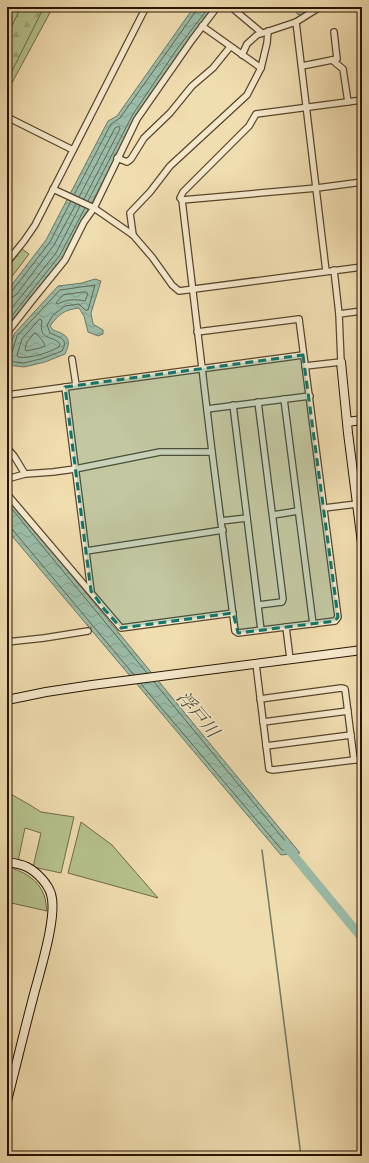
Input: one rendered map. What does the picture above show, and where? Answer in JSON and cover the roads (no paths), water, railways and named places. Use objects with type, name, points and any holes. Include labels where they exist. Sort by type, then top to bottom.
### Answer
[{"type":"street","points":[[7,262],[24,241],[35,224],[146,7]]},
{"type":"street","points":[[7,335],[10,329],[65,260],[84,222],[94,208],[137,119],[217,7]]},
{"type":"street","points":[[232,7],[262,33]]},
{"type":"street","points":[[242,55],[248,44],[257,35],[296,22],[320,7]]},
{"type":"street","points":[[361,20],[362,33]]},
{"type":"street","points":[[296,22],[326,271]]},
{"type":"street","points":[[202,26],[261,68]]},
{"type":"street","points":[[133,235],[130,213],[178,158],[192,147],[247,95],[261,68],[267,43],[268,31]]},
{"type":"street","points":[[302,66],[337,59],[334,32]]},
{"type":"street","points":[[117,158],[127,162],[131,159],[144,138],[170,113],[192,86],[213,68],[230,47]]},
{"type":"street","points":[[332,60],[343,69],[348,102]]},
{"type":"street","points":[[197,332],[299,318],[338,617],[335,621],[238,633],[236,630],[212,452],[197,332],[182,200],[180,198],[183,192],[249,126],[256,114],[362,100]]},
{"type":"street","points":[[7,117],[73,150]]},
{"type":"street","points":[[182,200],[317,188],[362,182]]},
{"type":"street","points":[[53,189],[94,208],[133,235],[152,257],[172,285],[179,290],[362,267]]},
{"type":"street","points":[[334,270],[339,314],[341,362],[347,422],[362,537]]},
{"type":"street","points":[[339,314],[362,311]]},
{"type":"street","points":[[7,395],[303,355]]},
{"type":"street","points":[[72,359],[76,385]]},
{"type":"street","points":[[306,366],[341,362]]},
{"type":"street","points":[[65,387],[91,591]]},
{"type":"street","points":[[207,409],[310,396]]},
{"type":"street","points":[[284,399],[313,624]]},
{"type":"street","points":[[258,402],[283,599],[282,602],[258,605]]},
{"type":"street","points":[[233,405],[261,630]]},
{"type":"street","points":[[347,422],[362,420]]},
{"type":"street","points":[[7,448],[14,456],[25,474]]},
{"type":"street","points":[[7,478],[25,474],[75,468],[160,452],[212,452]]},
{"type":"street","points":[[7,494],[121,628],[233,613]]},
{"type":"street","points":[[324,508],[357,504]]},
{"type":"street","points":[[273,515],[298,511]]},
{"type":"street","points":[[221,521],[247,518]]},
{"type":"street","points":[[86,551],[223,530]]},
{"type":"street","points":[[286,627],[290,659]]},
{"type":"street","points":[[7,642],[44,638],[88,630]]},
{"type":"street","points":[[7,700],[46,692],[362,650]]},
{"type":"street","points":[[256,664],[269,769],[272,770],[362,759]]},
{"type":"street","points":[[260,699],[341,688],[345,689],[354,760]]},
{"type":"street","points":[[263,722],[348,711]]},
{"type":"street","points":[[266,746],[351,735]]},
{"type":"street","points":[[7,862],[27,867],[36,873],[51,892],[53,902],[52,918],[44,953],[7,1101]]},
{"type":"water","points":[[194,7],[213,7],[180,52],[137,116],[63,258],[7,328],[7,291],[46,240],[108,121],[117,116]]},
{"type":"water","points":[[297,7],[311,7],[301,15],[297,14]]},
{"type":"water","points":[[95,279],[101,281],[91,313],[93,324],[103,330],[103,334],[98,336],[88,332],[84,316],[79,308],[69,310],[56,318],[50,326],[53,330],[67,338],[68,345],[65,354],[45,362],[24,367],[7,365],[7,356],[14,334],[58,286],[82,283]]},
{"type":"water","points":[[7,497],[300,853],[281,855],[7,530]]},
{"type":"waterway","name":"浮戸川","points":[[285,845],[362,938]]},
{"type":"waterway","points":[[262,850],[301,1156]]}]
